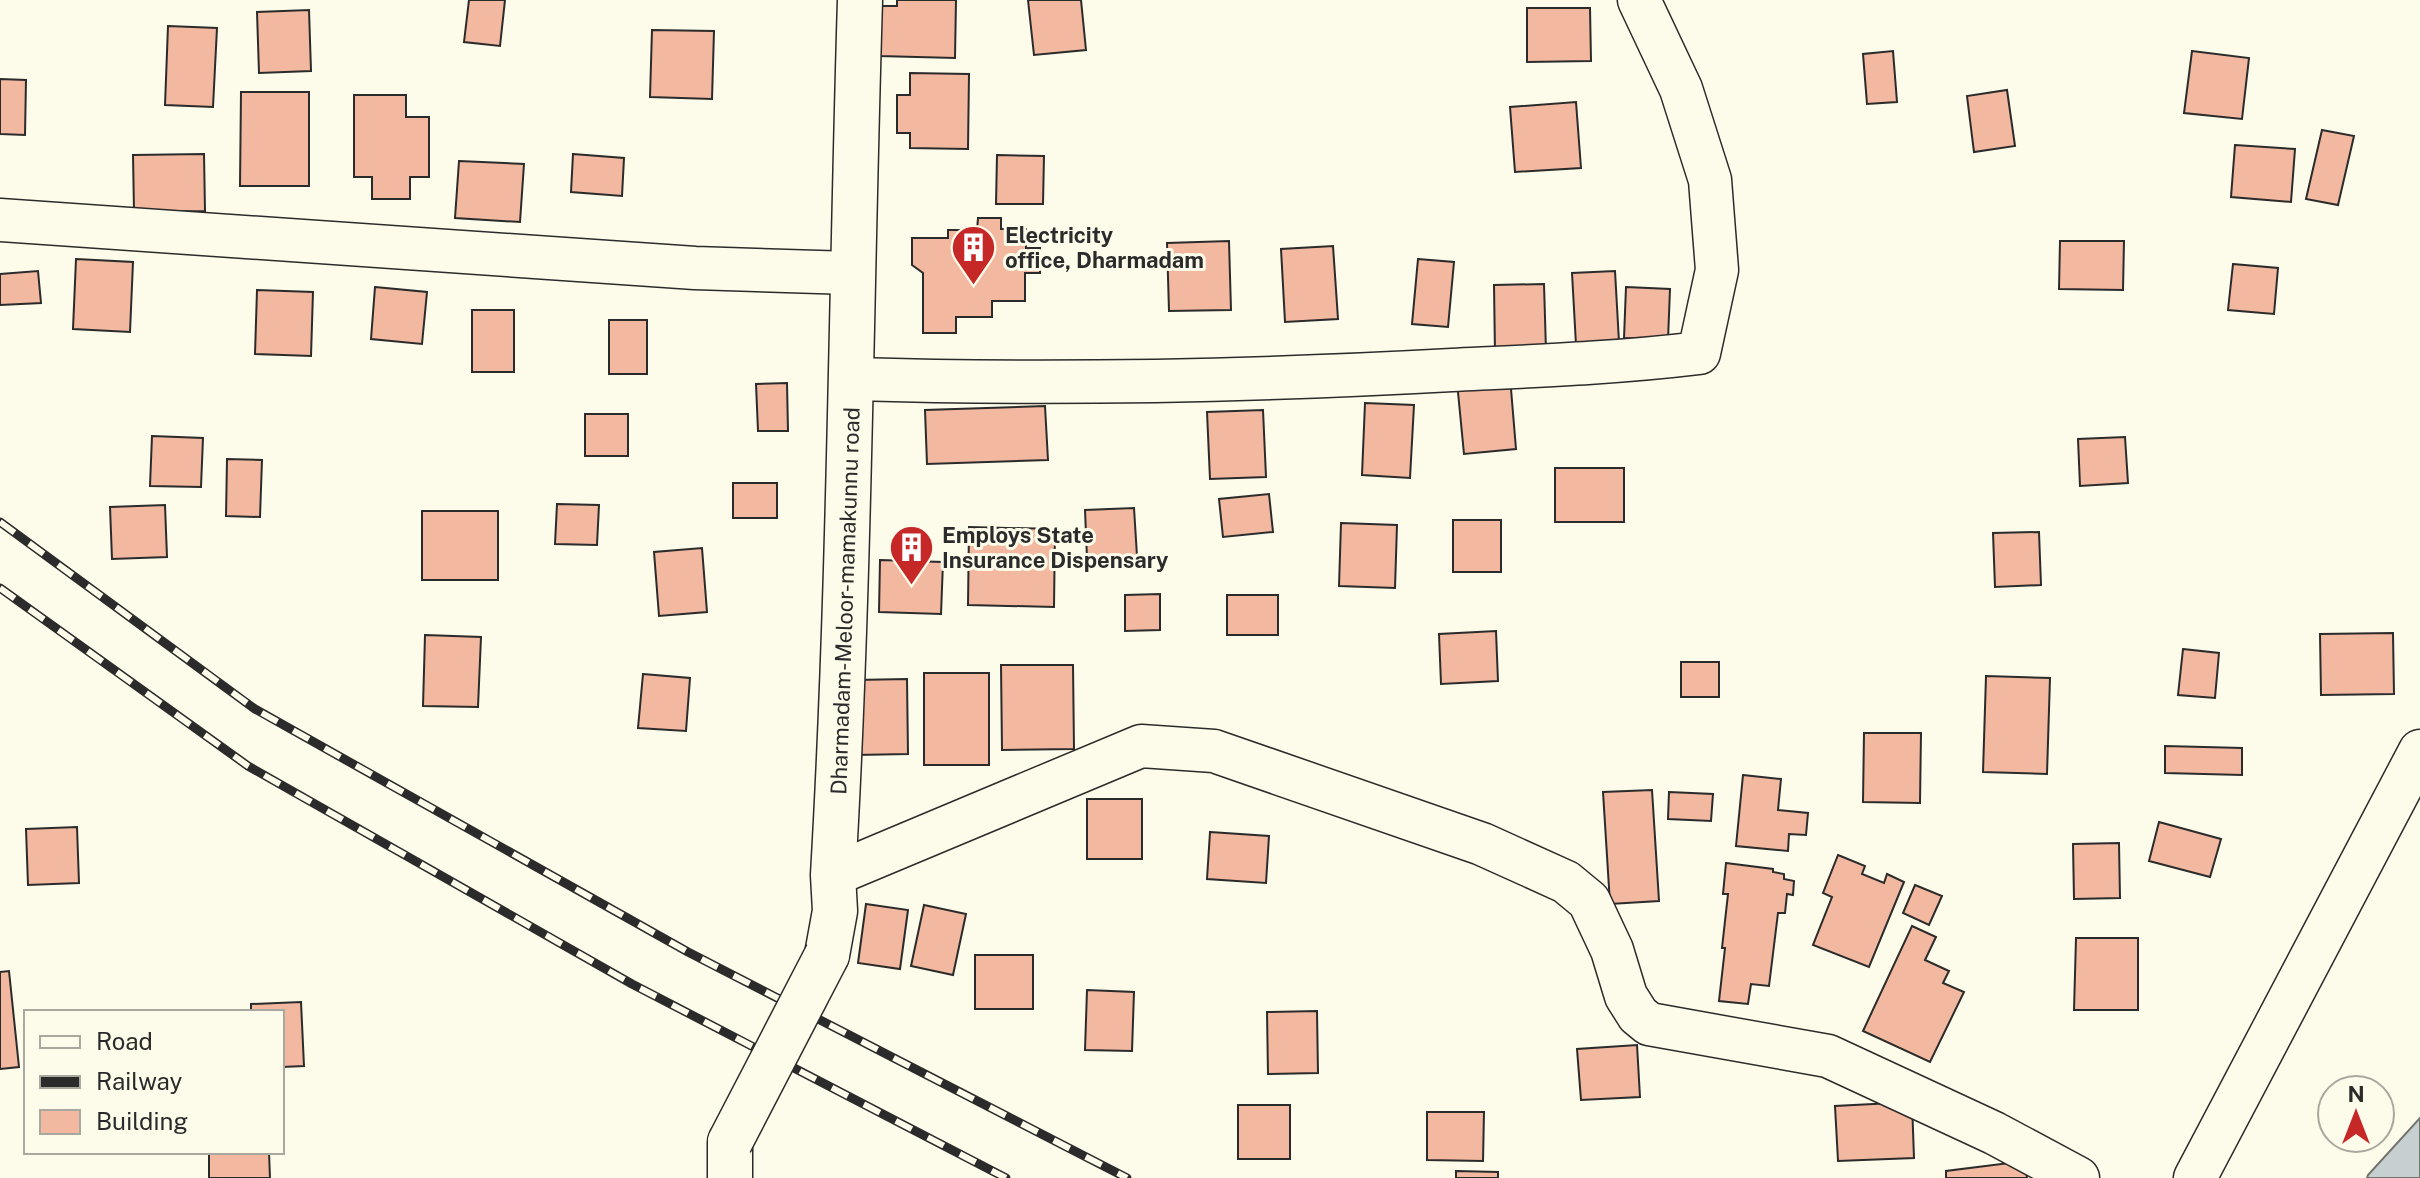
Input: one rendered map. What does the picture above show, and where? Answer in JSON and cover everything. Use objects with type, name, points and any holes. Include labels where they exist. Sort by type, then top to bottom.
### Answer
[{"type":"main road","name":"Dharmadam-Meloor-mamakunnu road","points":[[730,1160],[827,955],[835,911],[833,875],[853,379],[851,273],[860,0]]},
{"type":"street","points":[[853,379],[1033,384],[1293,379],[1606,364],[1699,353],[1717,270],[1710,180],[1681,89],[1639,0]]},
{"type":"street","points":[[0,220],[695,268],[851,273]]},
{"type":"street","points":[[833,875],[1141,746],[1214,751],[1482,844],[1566,882],[1589,901],[1612,950],[1626,996],[1638,1015],[1649,1024],[1828,1056],[1994,1133],[2078,1178]]},
{"type":"street","points":[[2195,1178],[2420,751]]},
{"type":"shaded area","points":[[2420,1118],[2420,1178],[2367,1178],[2387,1154],[2396,1154],[2396,1144]]},
{"type":"building","points":[[469,0],[505,0],[500,46],[464,42]]},
{"type":"building","points":[[897,0],[956,0],[955,58],[879,56],[880,6],[897,6]]},
{"type":"building","points":[[1028,0],[1081,0],[1086,50],[1034,55]]},
{"type":"building","points":[[1527,8],[1590,8],[1591,61],[1527,62]]},
{"type":"building","points":[[309,10],[311,71],[259,73],[257,12]]},
{"type":"building","points":[[168,26],[217,28],[213,107],[165,105]]},
{"type":"building","points":[[652,30],[714,31],[712,99],[650,97]]},
{"type":"building","points":[[1893,51],[1897,102],[1867,104],[1863,54]]},
{"type":"building","points":[[2192,51],[2249,58],[2242,119],[2184,113]]},
{"type":"building","points":[[910,73],[969,74],[968,149],[910,148],[910,133],[897,133],[897,95],[910,95]]},
{"type":"building","points":[[0,79],[26,80],[25,135],[0,134]]},
{"type":"building","points":[[2007,90],[2015,146],[1974,152],[1967,96]]},
{"type":"building","points":[[241,92],[309,92],[309,186],[240,186]]},
{"type":"building","points":[[354,95],[406,95],[406,117],[429,117],[429,177],[410,177],[410,199],[372,199],[372,177],[354,177]]},
{"type":"building","points":[[1576,102],[1581,168],[1515,172],[1510,107]]},
{"type":"building","points":[[2322,130],[2354,136],[2338,205],[2306,199]]},
{"type":"building","points":[[2235,145],[2295,149],[2291,202],[2231,197]]},
{"type":"building","points":[[204,154],[205,211],[134,212],[133,155]]},
{"type":"building","points":[[573,154],[624,158],[622,196],[571,192]]},
{"type":"building","points":[[997,155],[1044,156],[1043,204],[996,204]]},
{"type":"building","points":[[459,161],[524,164],[520,222],[455,218]]},
{"type":"building","name":"Electricity office, Dharmadam","points":[[978,218],[1001,218],[1001,229],[1026,229],[1026,248],[1040,248],[1040,273],[1025,273],[1025,301],[992,301],[992,317],[956,317],[956,333],[923,333],[923,273],[912,265],[912,238],[948,238],[948,230],[977,230]]},
{"type":"building","points":[[1229,241],[1231,310],[1169,311],[1167,243]]},
{"type":"building","points":[[2060,241],[2124,241],[2123,290],[2059,289]]},
{"type":"building","points":[[1333,246],[1338,319],[1285,322],[1281,249]]},
{"type":"building","points":[[76,259],[133,262],[130,332],[73,329]]},
{"type":"building","points":[[1418,259],[1454,262],[1448,327],[1412,324]]},
{"type":"building","points":[[2233,264],[2278,268],[2274,314],[2228,310]]},
{"type":"building","points":[[38,271],[41,303],[0,305],[0,274]]},
{"type":"building","points":[[1615,271],[1619,342],[1576,345],[1572,273]]},
{"type":"building","points":[[1544,284],[1546,351],[1495,353],[1494,285]]},
{"type":"building","points":[[375,287],[427,292],[422,344],[371,339]]},
{"type":"building","points":[[1626,287],[1670,289],[1668,340],[1624,338]]},
{"type":"building","points":[[257,290],[313,292],[311,356],[255,354]]},
{"type":"building","points":[[472,310],[514,310],[514,372],[472,372]]},
{"type":"building","points":[[609,320],[647,320],[647,374],[609,374]]},
{"type":"building","points":[[1510,377],[1516,449],[1464,454],[1457,382]]},
{"type":"building","points":[[787,383],[788,431],[758,431],[756,384]]},
{"type":"building","points":[[1365,403],[1414,405],[1410,478],[1362,475]]},
{"type":"building","points":[[1045,406],[1048,460],[927,464],[925,410]]},
{"type":"building","points":[[1263,410],[1266,477],[1210,479],[1207,412]]},
{"type":"building","points":[[585,414],[628,414],[628,456],[585,456]]},
{"type":"building","points":[[152,436],[203,438],[201,487],[150,486]]},
{"type":"building","points":[[2125,437],[2128,483],[2080,486],[2078,439]]},
{"type":"building","points":[[227,459],[262,460],[260,517],[226,516]]},
{"type":"building","points":[[1555,468],[1624,468],[1624,522],[1555,522]]},
{"type":"building","points":[[733,483],[777,483],[777,518],[733,518]]},
{"type":"building","points":[[1269,494],[1273,532],[1223,537],[1219,499]]},
{"type":"building","points":[[557,504],[599,505],[597,545],[555,544]]},
{"type":"building","points":[[165,505],[167,557],[112,559],[110,507]]},
{"type":"building","points":[[1134,508],[1137,556],[1087,558],[1085,510]]},
{"type":"building","points":[[422,511],[498,511],[498,580],[422,580]]},
{"type":"building","points":[[1453,520],[1501,520],[1501,572],[1453,572]]},
{"type":"building","points":[[1341,523],[1397,525],[1395,588],[1339,586]]},
{"type":"building","points":[[969,527],[1055,529],[1054,607],[968,605]]},
{"type":"building","points":[[2039,532],[2041,585],[1995,587],[1993,533]]},
{"type":"building","points":[[702,548],[707,612],[659,616],[654,552]]},
{"type":"building","name":"Employs State Insurance Dispensary","points":[[880,560],[943,562],[941,614],[879,612]]},
{"type":"building","points":[[1160,594],[1160,630],[1125,631],[1125,595]]},
{"type":"building","points":[[1227,595],[1278,595],[1278,635],[1227,635]]},
{"type":"building","points":[[1496,631],[1498,681],[1441,684],[1439,634]]},
{"type":"building","points":[[2393,633],[2394,694],[2321,695],[2320,634]]},
{"type":"building","points":[[425,635],[481,637],[478,707],[423,706]]},
{"type":"building","points":[[2183,649],[2219,653],[2215,698],[2178,695]]},
{"type":"building","points":[[1681,662],[1719,662],[1719,697],[1681,697]]},
{"type":"building","points":[[1001,665],[1073,665],[1074,749],[1002,750]]},
{"type":"building","points":[[924,673],[989,673],[989,765],[924,765]]},
{"type":"building","points":[[643,674],[690,678],[686,731],[638,728]]},
{"type":"building","points":[[1986,676],[2050,678],[2047,774],[1983,772]]},
{"type":"building","points":[[907,679],[908,754],[856,755],[855,680]]},
{"type":"building","points":[[1864,733],[1921,733],[1920,803],[1863,802]]},
{"type":"building","points":[[2165,746],[2242,748],[2242,775],[2165,773]]},
{"type":"building","points":[[1743,775],[1781,779],[1778,810],[1808,813],[1806,835],[1789,834],[1788,851],[1736,846]]},
{"type":"building","points":[[1652,790],[1659,901],[1610,904],[1603,792]]},
{"type":"building","points":[[1669,792],[1713,794],[1711,821],[1668,819]]},
{"type":"building","points":[[1087,799],[1142,799],[1142,859],[1087,859]]},
{"type":"building","points":[[2159,822],[2221,839],[2210,877],[2149,861]]},
{"type":"building","points":[[77,827],[79,883],[28,885],[26,829]]},
{"type":"building","points":[[1210,832],[1269,836],[1266,883],[1207,879]]},
{"type":"building","points":[[2119,843],[2120,898],[2074,899],[2073,844]]},
{"type":"building","points":[[1838,855],[1865,866],[1862,874],[1884,883],[1887,874],[1904,882],[1869,967],[1813,945],[1832,897],[1823,893]]},
{"type":"building","points":[[1726,863],[1773,869],[1773,872],[1784,874],[1784,879],[1794,881],[1793,895],[1787,894],[1785,913],[1778,913],[1769,986],[1751,984],[1748,1004],[1719,1001],[1728,894],[1723,894]]},
{"type":"building","points":[[1915,885],[1942,896],[1929,925],[1903,913]]},
{"type":"building","points":[[866,904],[908,910],[900,969],[858,963]]},
{"type":"building","points":[[924,905],[966,914],[953,975],[911,966]]},
{"type":"building","points":[[1912,926],[1936,937],[1925,960],[1949,971],[1943,983],[1964,992],[1930,1062],[1863,1031]]},
{"type":"building","points":[[2076,938],[2138,938],[2138,1010],[2074,1010]]},
{"type":"building","points":[[975,955],[1033,955],[1033,1009],[975,1009]]},
{"type":"building","points":[[9,971],[19,1067],[0,1069],[0,972]]},
{"type":"building","points":[[1087,990],[1134,992],[1132,1051],[1085,1050]]},
{"type":"building","points":[[301,1002],[304,1066],[284,1067],[284,1010],[251,1010],[251,1004]]},
{"type":"building","points":[[1317,1011],[1318,1073],[1268,1074],[1267,1012]]},
{"type":"building","points":[[1637,1045],[1640,1097],[1581,1100],[1577,1049]]},
{"type":"building","points":[[1912,1102],[1914,1158],[1838,1161],[1835,1106]]},
{"type":"building","points":[[1238,1105],[1290,1105],[1290,1159],[1238,1159]]},
{"type":"building","points":[[1427,1112],[1484,1112],[1483,1161],[1427,1160]]},
{"type":"building","points":[[209,1154],[269,1154],[270,1178],[209,1178]]},
{"type":"building","points":[[2025,1161],[2027,1178],[1946,1178],[1946,1171]]},
{"type":"building","points":[[1456,1171],[1498,1172],[1498,1178],[1456,1178]]},
{"type":"railway","points":[[0,522],[255,709],[688,952],[1127,1178]]},
{"type":"railway","points":[[0,588],[248,766],[632,984],[1006,1178]]},
{"type":"place","name":"Electricity office, Dharmadam","points":[[974,287]]},
{"type":"place","name":"Employs State Insurance Dispensary","points":[[911,587]]}]
